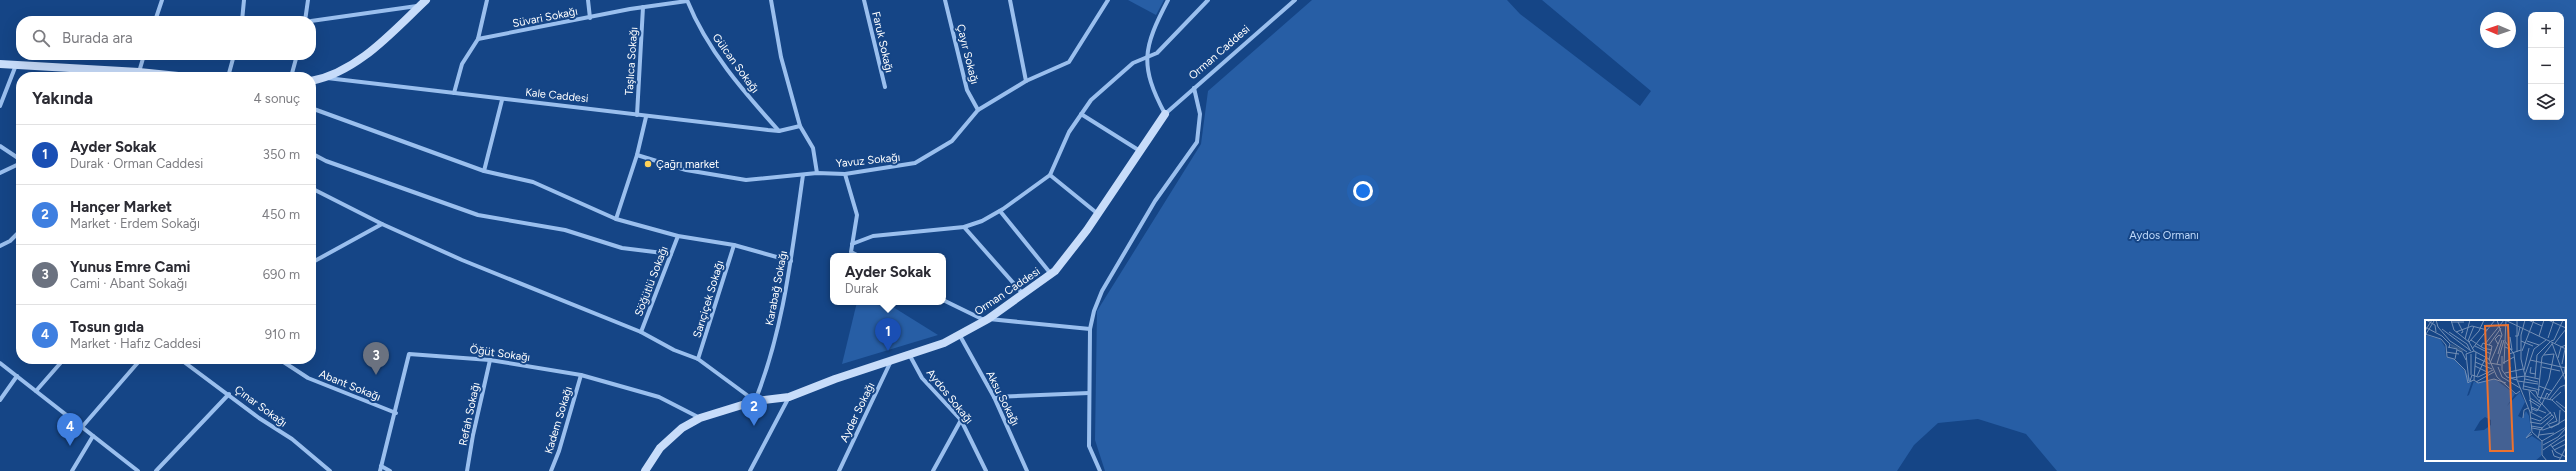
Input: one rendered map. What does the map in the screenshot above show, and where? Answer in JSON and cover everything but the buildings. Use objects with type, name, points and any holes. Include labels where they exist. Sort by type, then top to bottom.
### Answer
[{"type":"street","points":[[157,16],[162,0]]},
{"type":"street","points":[[242,16],[244,0]]},
{"type":"street","points":[[306,16],[308,0]]},
{"type":"street","points":[[454,93],[462,64],[478,39],[487,0]]},
{"type":"street","points":[[588,0],[590,18]]},
{"type":"street","name":"Süvari Sokağı","points":[[478,39],[687,0]]},
{"type":"street","name":"Gülcan Sokağı","points":[[687,0],[701,29],[718,57],[746,94],[779,131]]},
{"type":"street","points":[[771,0],[781,57],[800,126],[813,148],[817,173]]},
{"type":"street","name":"Faruk Sokağı","points":[[864,0],[885,87]]},
{"type":"street","name":"Çayır Sokağı","points":[[945,0],[967,90],[978,110]]},
{"type":"street","points":[[1010,0],[1026,81]]},
{"type":"street","name":"Yavuz Sokağı","points":[[637,155],[686,170],[746,180],[817,173],[845,174],[915,164],[952,141],[978,110],[1026,81],[1069,62],[1108,0]]},
{"type":"street","points":[[1165,114],[1156,97],[1146,59],[1150,38],[1168,0]]},
{"type":"street","points":[[852,244],[873,236],[964,227],[982,221],[1000,211],[1050,175],[1069,132],[1091,100],[1113,79],[1133,63],[1146,59],[1168,44],[1208,0]]},
{"type":"street","name":"Orman Caddesi","points":[[645,471],[660,448],[682,428],[700,418],[755,401],[789,397],[835,378],[944,343],[986,320],[1052,274],[1098,214],[1165,114],[1295,0]]},
{"type":"street","points":[[316,20],[423,3]]},
{"type":"street","points":[[327,78],[376,47],[423,3]]},
{"type":"street","name":"Taşlıca Sokağı","points":[[636,115],[643,7]]},
{"type":"street","points":[[0,64],[139,72],[143,60]]},
{"type":"street","points":[[229,72],[233,60]]},
{"type":"street","points":[[292,72],[296,60]]},
{"type":"street","points":[[0,106],[16,65]]},
{"type":"street","name":"Kale Caddesi","points":[[316,80],[327,78],[646,117],[779,131],[800,126]]},
{"type":"street","points":[[1100,471],[1089,446],[1090,329],[1094,311],[1102,291],[1155,201],[1197,142],[1200,114],[1194,88]]},
{"type":"street","points":[[484,171],[502,100]]},
{"type":"street","points":[[316,110],[484,171],[533,182],[616,219],[678,236],[734,245],[791,261]]},
{"type":"street","points":[[1081,114],[1140,152]]},
{"type":"street","points":[[616,219],[637,155],[646,117]]},
{"type":"street","points":[[0,146],[16,158]]},
{"type":"street","points":[[316,155],[326,161],[478,215],[565,230],[622,248],[671,254]]},
{"type":"street","points":[[0,173],[16,165]]},
{"type":"street","points":[[845,174],[857,215],[851,252],[853,253]]},
{"type":"street","name":"Karabağ Sokağı","points":[[755,401],[766,375],[787,289],[803,175]]},
{"type":"street","points":[[1050,175],[1098,214]]},
{"type":"street","points":[[316,191],[382,224],[462,260],[641,332],[674,350],[698,359],[755,401]]},
{"type":"street","points":[[1000,211],[1052,274]]},
{"type":"street","points":[[316,260],[382,224]]},
{"type":"street","points":[[964,227],[1023,294]]},
{"type":"street","points":[[0,246],[10,241],[16,235]]},
{"type":"street","name":"Söğütlü Sokağı","points":[[641,332],[678,236]]},
{"type":"street","name":"Sarıçiçek Sokağı","points":[[698,359],[734,245]]},
{"type":"street","points":[[946,301],[986,320],[1090,329]]},
{"type":"street","name":"Aksu Sokağı","points":[[959,334],[994,397],[1027,471]]},
{"type":"street","name":"Öğüt Sokağı","points":[[381,469],[396,413],[409,354],[490,360],[581,375],[659,397],[700,418]]},
{"type":"street","name":"Aydos Sokağı","points":[[909,354],[922,378],[961,420],[986,471]]},
{"type":"street","name":"Refah Sokağı","points":[[467,471],[473,435],[490,360]]},
{"type":"street","name":"Ayder Sokağı","points":[[839,471],[891,361]]},
{"type":"street","points":[[0,363],[138,471]]},
{"type":"street","points":[[36,391],[60,364]]},
{"type":"street","points":[[82,427],[137,364]]},
{"type":"street","name":"Çınar Sokağı","points":[[187,364],[229,394],[259,418],[292,439],[330,471]]},
{"type":"street","name":"Abant Sokağı","points":[[287,364],[308,378],[396,413]]},
{"type":"street","name":"Kadem Sokağı","points":[[551,471],[559,452],[581,375]]},
{"type":"street","points":[[0,400],[17,376]]},
{"type":"street","points":[[994,397],[1089,393]]},
{"type":"street","points":[[156,471],[229,394]]},
{"type":"street","points":[[750,471],[789,397]]},
{"type":"street","points":[[933,471],[961,420]]},
{"type":"street","points":[[72,471],[94,436]]},
{"type":"street","points":[[381,469],[390,471]]},
{"type":"green space","points":[[1128,0],[1164,0],[1156,15]]},
{"type":"green space","name":"Aydos Ormanı","points":[[1312,0],[1507,0],[1520,14],[1640,106],[1651,91],[1542,0],[2576,0],[2576,471],[2057,471],[2026,434],[1978,419],[1938,423],[1914,445],[1897,471],[1105,471],[1095,440],[1097,311],[1201,144],[1208,91]]},
{"type":"green space","points":[[856,305],[890,305],[938,335],[842,364]]},
{"type":"place","name":"Çağrı market","points":[[648,164]]},
{"type":"place","name":"Ayder Sokak","points":[[888,351]]},
{"type":"place","name":"Yunus Emre Cami","points":[[376,375]]},
{"type":"place","name":"Hançer Market","points":[[754,426]]},
{"type":"place","name":"Tosun gıda","points":[[70,446]]}]
